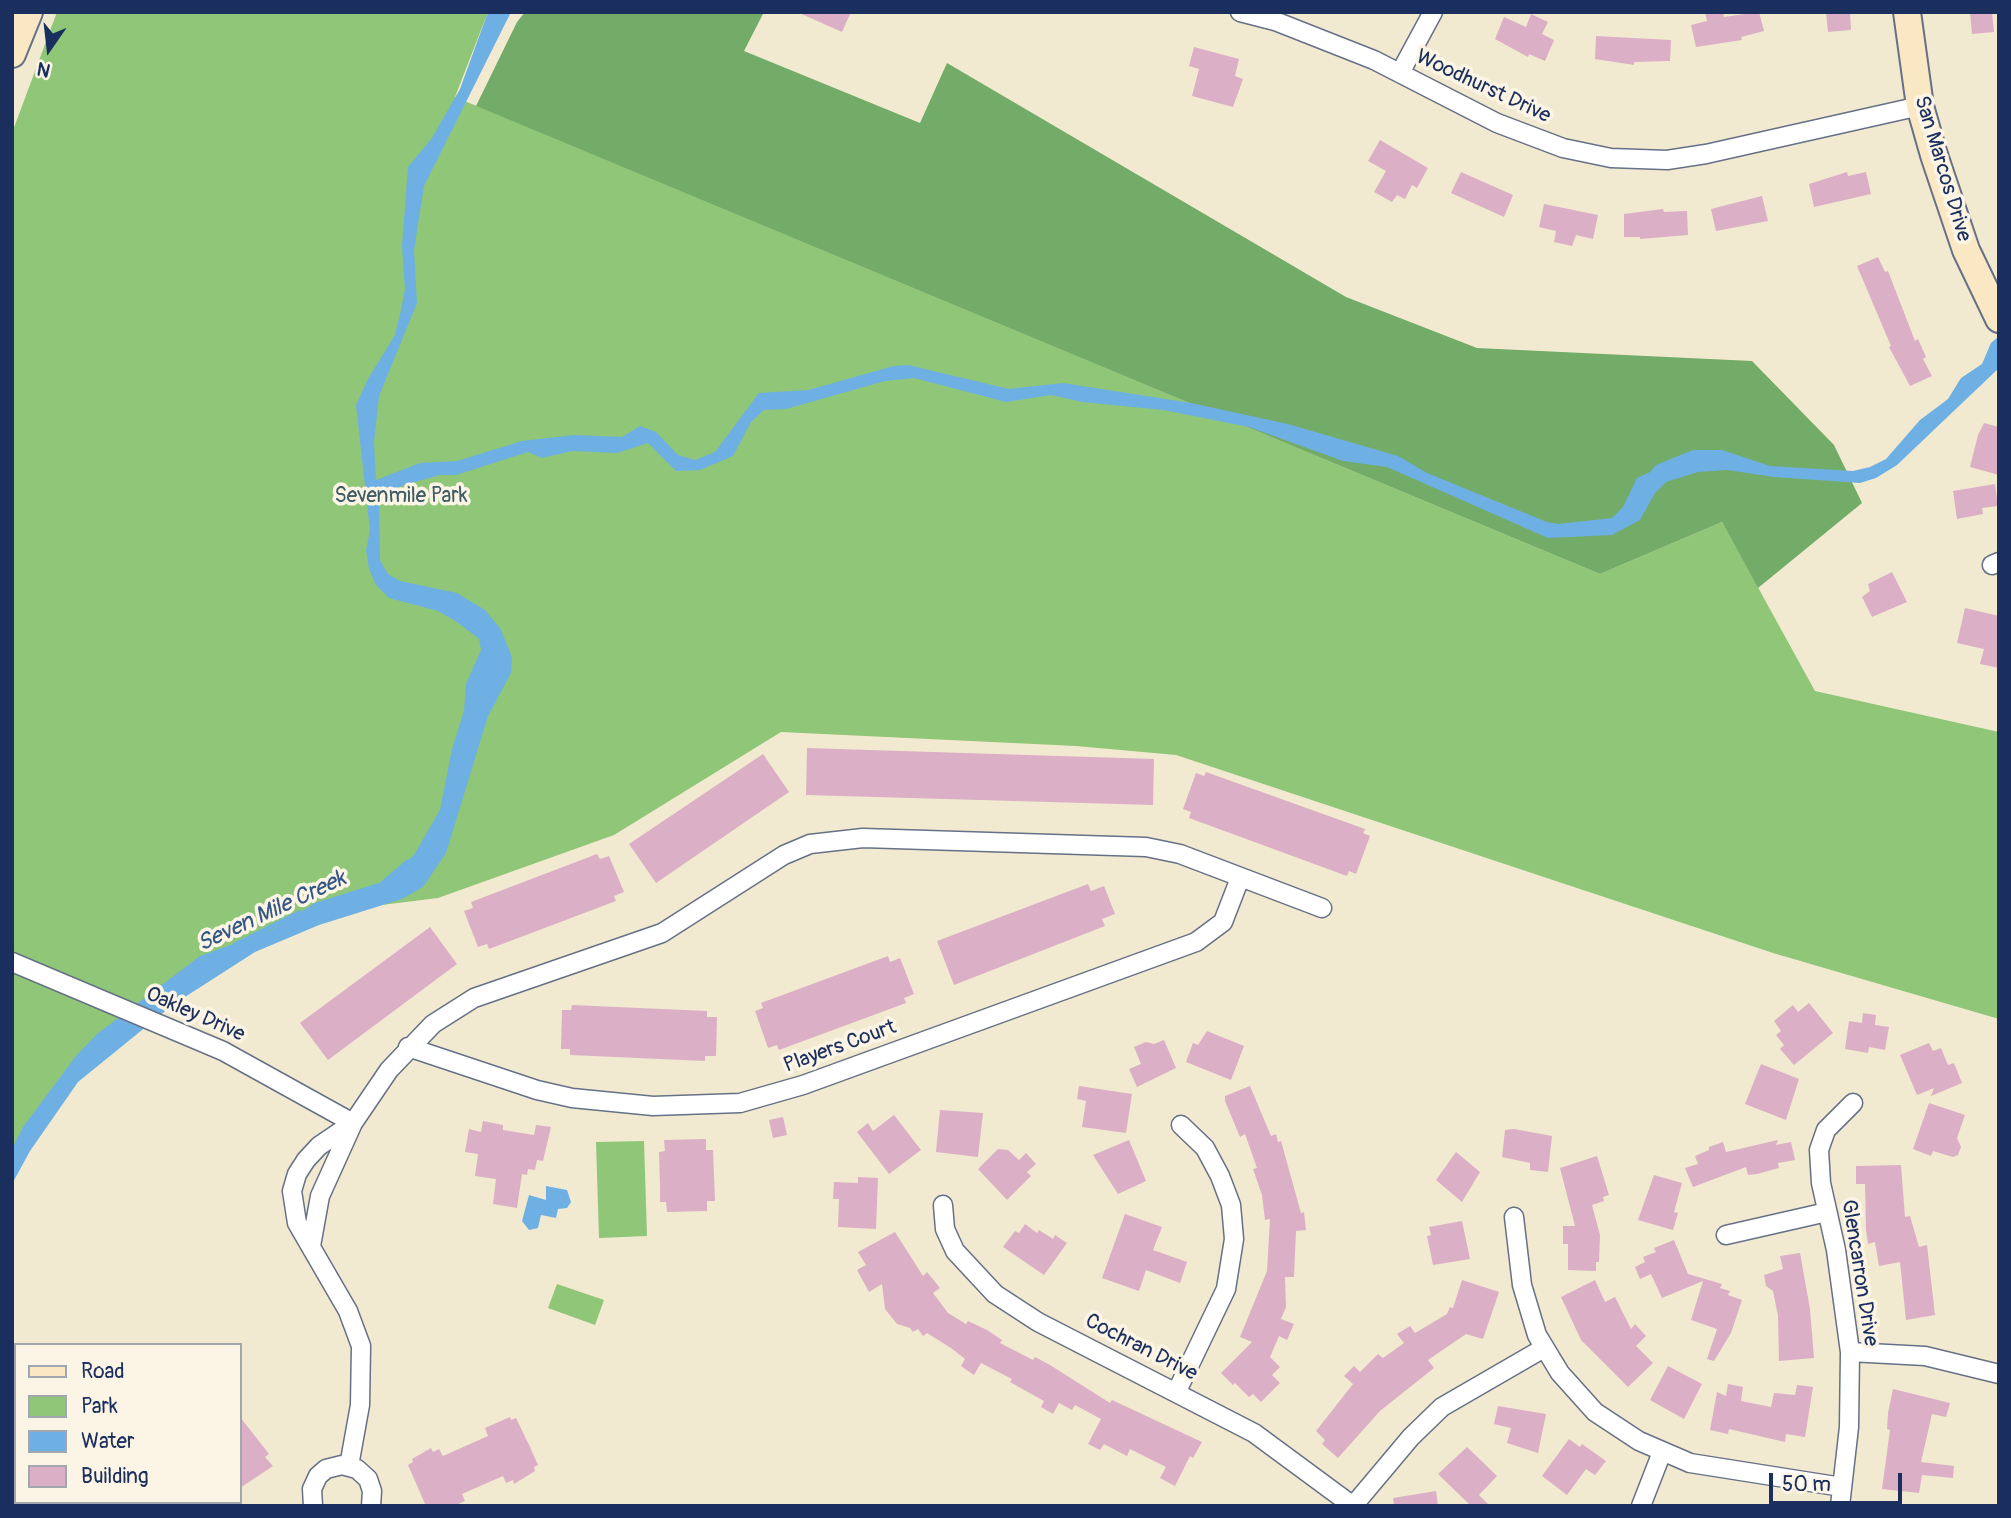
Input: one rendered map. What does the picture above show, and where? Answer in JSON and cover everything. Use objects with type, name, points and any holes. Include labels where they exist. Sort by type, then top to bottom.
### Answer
[{"type":"street","name":"Woodhurst Drive","points":[[1240,12],[1303,31],[1527,135],[1588,154],[1629,160],[1667,160],[1706,154],[1920,106]]},
{"type":"street","points":[[1400,74],[1433,12]]},
{"type":"street","name":"San Marcos Drive","points":[[1908,12],[1920,106],[1958,229],[1999,318]]},
{"type":"street","points":[[311,1247],[320,1196],[352,1123],[388,1070],[433,1024],[474,998],[662,933],[784,855],[824,841],[863,838],[1138,846],[1166,850],[1322,908]]},
{"type":"street","name":"Players Court","points":[[408,1047],[572,1098],[653,1106],[740,1103],[803,1085],[1196,942],[1223,922],[1240,878]]},
{"type":"street","name":"Oakley Drive","points":[[12,961],[248,1063],[352,1123]]},
{"type":"street","name":"Glencarron Drive","points":[[1840,1506],[1849,1427],[1850,1352],[1840,1275],[1819,1170],[1820,1142],[1830,1125],[1853,1103]]},
{"type":"street","points":[[349,1466],[360,1405],[361,1346],[348,1311],[294,1214],[294,1182],[306,1160],[319,1146],[352,1123]]},
{"type":"street","points":[[1177,1391],[1226,1289],[1234,1239],[1231,1205],[1220,1175],[1205,1148],[1181,1125]]},
{"type":"street","name":"Cochran Drive","points":[[943,1205],[945,1229],[955,1251],[995,1294],[1038,1322],[1177,1391],[1282,1450],[1353,1506]]},
{"type":"street","points":[[1726,1235],[1827,1212]]},
{"type":"street","points":[[1514,1217],[1521,1285],[1544,1348],[1560,1373],[1595,1412],[1631,1437],[1662,1452],[1715,1469],[1842,1487]]},
{"type":"street","points":[[1353,1506],[1411,1437],[1443,1407],[1544,1348]]},
{"type":"street","points":[[1850,1352],[1924,1356],[1999,1374]]},
{"type":"street","points":[[1640,1506],[1662,1452]]},
{"type":"street","points":[[313,1506],[312,1489],[319,1475],[332,1466],[349,1466],[361,1471],[369,1481],[373,1496],[371,1506]]},
{"type":"green space","name":"Sevenmile Park","points":[[57,12],[488,12],[455,97],[1600,574],[1722,522],[1815,691],[1999,732],[1999,1019],[1773,953],[1176,755],[1076,746],[781,732],[614,835],[438,898],[333,911],[196,973],[72,1068],[12,1159],[12,133]]},
{"type":"green space","points":[[525,12],[764,12],[744,51],[920,123],[947,63],[1346,297],[1477,348],[1752,361],[1834,445],[1862,503],[1758,588],[1722,522],[1600,574],[476,106],[517,22]]},
{"type":"green space","points":[[644,1141],[647,1236],[599,1238],[596,1142]]},
{"type":"green space","points":[[557,1284],[604,1300],[595,1325],[548,1308]]},
{"type":"water","points":[[488,12],[511,12],[424,186],[414,250],[417,303],[379,396],[374,442],[376,480],[420,463],[457,461],[522,441],[574,435],[622,437],[640,426],[656,432],[678,455],[695,460],[715,452],[759,393],[808,390],[894,366],[908,365],[1009,389],[1063,383],[1191,403],[1288,424],[1398,456],[1427,473],[1547,522],[1558,524],[1612,518],[1623,507],[1637,478],[1650,472],[1656,465],[1693,450],[1722,450],[1770,466],[1853,471],[1870,467],[1886,459],[1920,420],[1948,399],[1961,378],[1982,364],[1991,343],[1999,336],[1999,368],[1897,465],[1876,478],[1860,483],[1774,477],[1727,470],[1698,472],[1666,482],[1655,493],[1640,520],[1612,535],[1548,538],[1387,467],[1343,461],[1249,427],[1163,410],[1082,402],[1051,395],[1006,402],[914,378],[885,381],[786,409],[764,410],[751,422],[733,456],[700,470],[676,471],[648,443],[617,453],[572,451],[542,458],[528,452],[456,475],[440,475],[404,485],[379,496],[380,560],[388,574],[400,581],[457,593],[485,610],[500,628],[512,657],[511,673],[488,716],[446,853],[423,887],[402,899],[319,925],[255,952],[174,1004],[78,1082],[30,1151],[12,1184],[12,1149],[23,1127],[76,1056],[97,1034],[200,956],[272,930],[315,903],[332,903],[357,890],[385,882],[414,855],[440,810],[452,749],[464,711],[466,684],[481,650],[479,639],[438,611],[389,598],[376,585],[369,569],[366,550],[370,531],[356,405],[368,379],[395,335],[401,310],[405,289],[402,246],[408,167],[432,138],[460,89]]},
{"type":"water","points":[[546,1186],[567,1190],[571,1202],[567,1208],[558,1209],[556,1218],[541,1215],[538,1228],[529,1230],[522,1221],[529,1195],[546,1200]]},
{"type":"building","points":[[797,12],[851,12],[842,32]]},
{"type":"building","points":[[1705,12],[1723,12],[1724,17],[1759,12],[1764,31],[1741,37],[1742,40],[1696,47],[1691,25],[1707,21]]},
{"type":"building","points":[[1826,12],[1850,12],[1851,30],[1828,32]]},
{"type":"building","points":[[1970,12],[1992,12],[1994,32],[1972,34]]},
{"type":"building","points":[[1531,14],[1548,22],[1542,34],[1554,40],[1545,61],[1529,54],[1528,57],[1495,39],[1504,17],[1526,27]]},
{"type":"building","points":[[1596,36],[1671,40],[1670,61],[1634,62],[1634,65],[1595,59]]},
{"type":"building","points":[[1194,47],[1239,59],[1235,76],[1243,79],[1233,107],[1192,96],[1199,69],[1189,66]]},
{"type":"building","points":[[1380,140],[1428,168],[1417,188],[1412,185],[1405,199],[1397,195],[1392,202],[1374,192],[1386,171],[1368,161]]},
{"type":"building","points":[[1461,172],[1513,195],[1504,217],[1451,193]]},
{"type":"building","points":[[1847,172],[1848,176],[1866,172],[1871,194],[1814,207],[1809,184]]},
{"type":"building","points":[[1762,196],[1768,221],[1716,231],[1711,209]]},
{"type":"building","points":[[1544,204],[1598,215],[1593,239],[1576,235],[1572,246],[1554,242],[1556,231],[1539,227]]},
{"type":"building","points":[[1663,209],[1664,212],[1687,211],[1688,235],[1640,239],[1624,237],[1624,214]]},
{"type":"building","points":[[1878,257],[1885,272],[1888,271],[1915,341],[1918,339],[1926,357],[1923,359],[1932,376],[1910,386],[1889,347],[1891,346],[1857,266]]},
{"type":"building","points":[[1984,423],[1999,427],[1999,475],[1970,467]]},
{"type":"building","points":[[1995,484],[1998,506],[1982,508],[1983,514],[1957,519],[1953,491]]},
{"type":"building","points":[[1892,572],[1907,602],[1872,617],[1862,597],[1870,591],[1868,584]]},
{"type":"building","points":[[1965,608],[1999,616],[1999,668],[1980,664],[1984,649],[1957,643]]},
{"type":"building","points":[[807,748],[1154,759],[1153,805],[806,795]]},
{"type":"building","points":[[763,754],[789,792],[656,883],[629,844]]},
{"type":"building","points":[[1206,772],[1365,829],[1363,833],[1370,836],[1356,874],[1349,871],[1347,876],[1189,818],[1191,812],[1183,809],[1196,773],[1204,776]]},
{"type":"building","points":[[597,854],[600,859],[609,856],[624,892],[614,896],[616,901],[489,949],[487,944],[478,947],[464,911],[473,908],[471,902]]},
{"type":"building","points":[[1088,884],[1091,891],[1104,886],[1115,914],[1102,919],[1105,926],[954,985],[937,941]]},
{"type":"building","points":[[430,927],[457,964],[328,1060],[300,1023]]},
{"type":"building","points":[[888,956],[890,962],[900,958],[914,994],[904,998],[906,1003],[779,1050],[777,1045],[768,1048],[755,1011],[763,1008],[761,1003]]},
{"type":"building","points":[[1809,1003],[1833,1033],[1794,1065],[1780,1049],[1784,1045],[1776,1035],[1781,1031],[1774,1021],[1793,1005],[1798,1012]]},
{"type":"building","points":[[572,1005],[707,1011],[707,1017],[717,1017],[716,1056],[705,1056],[705,1061],[570,1055],[570,1049],[561,1049],[562,1010],[571,1010]]},
{"type":"building","points":[[1863,1013],[1876,1015],[1875,1025],[1889,1027],[1885,1050],[1869,1047],[1868,1053],[1845,1049],[1849,1021],[1862,1023]]},
{"type":"building","points":[[1207,1031],[1244,1046],[1231,1080],[1186,1062],[1193,1043],[1198,1045]]},
{"type":"building","points":[[1164,1040],[1176,1068],[1137,1087],[1129,1069],[1141,1064],[1134,1047],[1146,1042],[1154,1044]]},
{"type":"building","points":[[1929,1043],[1933,1051],[1941,1048],[1948,1065],[1954,1063],[1962,1083],[1931,1096],[1934,1088],[1917,1095],[1900,1055]]},
{"type":"building","points":[[1761,1064],[1799,1079],[1786,1120],[1745,1104]]},
{"type":"building","points":[[1079,1086],[1132,1094],[1126,1133],[1082,1127],[1086,1101],[1077,1099]]},
{"type":"building","points":[[1250,1086],[1271,1136],[1276,1134],[1278,1142],[1281,1141],[1301,1213],[1304,1212],[1306,1230],[1296,1231],[1294,1277],[1285,1277],[1286,1307],[1281,1319],[1294,1324],[1287,1340],[1279,1336],[1270,1357],[1280,1367],[1272,1375],[1280,1383],[1261,1402],[1253,1394],[1249,1397],[1221,1373],[1252,1342],[1240,1337],[1267,1271],[1270,1219],[1265,1220],[1262,1195],[1253,1169],[1257,1168],[1245,1134],[1240,1137],[1225,1101],[1225,1096]]},
{"type":"building","points":[[1929,1103],[1965,1115],[1957,1138],[1961,1147],[1958,1155],[1953,1157],[1933,1151],[1931,1156],[1913,1149]]},
{"type":"building","points":[[940,1110],[983,1113],[978,1157],[936,1152]]},
{"type":"building","points":[[894,1115],[921,1150],[889,1174],[857,1132],[868,1123],[873,1131]]},
{"type":"building","points":[[783,1117],[787,1135],[773,1138],[769,1120]]},
{"type":"building","points":[[483,1121],[503,1125],[503,1130],[534,1135],[536,1125],[551,1127],[543,1161],[537,1160],[535,1170],[528,1169],[527,1175],[522,1174],[517,1208],[493,1204],[496,1179],[475,1176],[478,1154],[465,1152],[469,1129],[481,1132]]},
{"type":"building","points":[[1514,1129],[1552,1136],[1548,1172],[1530,1170],[1530,1163],[1502,1157],[1505,1130]]},
{"type":"building","points":[[706,1139],[706,1150],[713,1150],[715,1201],[707,1201],[707,1211],[667,1212],[666,1202],[660,1202],[659,1152],[665,1151],[664,1140]]},
{"type":"building","points":[[1129,1140],[1146,1181],[1118,1194],[1093,1155]]},
{"type":"building","points":[[1778,1140],[1776,1145],[1791,1142],[1795,1160],[1778,1163],[1779,1168],[1757,1174],[1748,1175],[1746,1167],[1693,1187],[1685,1168],[1698,1164],[1695,1156],[1709,1150],[1709,1147],[1723,1142],[1726,1152]]},
{"type":"building","points":[[998,1149],[1008,1150],[1019,1160],[1026,1153],[1036,1164],[1027,1172],[1031,1176],[1007,1200],[978,1169]]},
{"type":"building","points":[[1456,1152],[1480,1172],[1462,1202],[1436,1180]]},
{"type":"building","points":[[1597,1156],[1609,1195],[1603,1197],[1604,1201],[1592,1205],[1600,1235],[1599,1262],[1596,1262],[1596,1271],[1568,1270],[1568,1244],[1563,1244],[1563,1226],[1575,1226],[1560,1168]]},
{"type":"building","points":[[1901,1165],[1905,1217],[1910,1216],[1919,1247],[1927,1245],[1935,1315],[1906,1320],[1900,1262],[1879,1266],[1875,1242],[1868,1244],[1865,1184],[1856,1184],[1856,1166]]},
{"type":"building","points":[[1654,1175],[1682,1183],[1674,1212],[1678,1213],[1673,1230],[1638,1220]]},
{"type":"building","points":[[858,1177],[878,1178],[876,1229],[838,1227],[839,1199],[833,1199],[834,1182],[858,1183]]},
{"type":"building","points":[[1125,1214],[1162,1227],[1153,1250],[1187,1262],[1180,1283],[1146,1270],[1139,1291],[1102,1278]]},
{"type":"building","points":[[1462,1221],[1470,1259],[1433,1265],[1427,1236],[1431,1235],[1429,1227]]},
{"type":"building","points":[[1025,1224],[1037,1233],[1039,1230],[1053,1239],[1055,1235],[1067,1243],[1044,1275],[1003,1247],[1015,1231],[1019,1233]]},
{"type":"building","points":[[895,1232],[923,1276],[927,1272],[940,1288],[933,1293],[948,1313],[966,1324],[968,1321],[987,1330],[1002,1340],[1000,1343],[1033,1360],[1035,1357],[1050,1365],[1110,1403],[1112,1400],[1202,1442],[1193,1458],[1190,1456],[1175,1486],[1160,1478],[1166,1467],[1130,1449],[1127,1456],[1104,1444],[1100,1450],[1088,1444],[1101,1419],[1075,1405],[1072,1410],[1059,1403],[1053,1414],[1041,1407],[1044,1401],[1010,1382],[1012,1379],[981,1363],[974,1375],[961,1366],[965,1359],[951,1348],[927,1333],[923,1336],[918,1329],[913,1332],[910,1328],[897,1324],[885,1309],[882,1284],[869,1292],[857,1270],[866,1265],[858,1252]]},
{"type":"building","points":[[1674,1240],[1688,1274],[1722,1284],[1720,1288],[1730,1291],[1728,1295],[1742,1300],[1731,1333],[1714,1361],[1707,1359],[1717,1329],[1691,1320],[1703,1281],[1662,1298],[1651,1274],[1640,1279],[1635,1267],[1645,1262],[1643,1257],[1656,1252],[1654,1248]]},
{"type":"building","points":[[1800,1253],[1810,1309],[1814,1358],[1779,1361],[1778,1316],[1773,1291],[1766,1286],[1764,1275],[1783,1269],[1780,1256]]},
{"type":"building","points":[[1462,1280],[1499,1292],[1483,1339],[1466,1334],[1428,1360],[1434,1368],[1380,1411],[1338,1458],[1322,1444],[1325,1440],[1316,1431],[1353,1384],[1344,1376],[1354,1366],[1360,1372],[1378,1354],[1383,1358],[1404,1343],[1397,1334],[1410,1326],[1415,1333],[1447,1314],[1450,1307],[1453,1308]]},
{"type":"building","points":[[1595,1280],[1605,1302],[1615,1297],[1631,1329],[1635,1324],[1646,1336],[1636,1346],[1653,1363],[1628,1387],[1581,1340],[1561,1297]]},
{"type":"building","points":[[1668,1366],[1702,1384],[1684,1419],[1650,1400]]},
{"type":"building","points":[[1728,1384],[1743,1387],[1741,1401],[1771,1407],[1774,1393],[1795,1395],[1797,1385],[1813,1387],[1805,1437],[1786,1434],[1785,1442],[1729,1429],[1728,1434],[1710,1430],[1717,1392],[1726,1396]]},
{"type":"building","points":[[1893,1389],[1950,1403],[1946,1417],[1932,1414],[1921,1462],[1954,1466],[1953,1478],[1922,1475],[1919,1493],[1882,1489],[1890,1430],[1887,1429],[1888,1413]]},
{"type":"building","points":[[1498,1406],[1546,1414],[1538,1453],[1507,1443],[1511,1428],[1494,1424]]},
{"type":"building","points":[[510,1417],[511,1420],[516,1418],[530,1447],[538,1465],[534,1467],[535,1471],[514,1484],[513,1480],[506,1483],[503,1476],[462,1494],[465,1501],[454,1506],[426,1506],[408,1465],[413,1462],[412,1459],[431,1448],[433,1452],[439,1449],[443,1456],[488,1436],[485,1428]]},
{"type":"building","points":[[242,1420],[269,1454],[265,1457],[273,1466],[242,1487]]},
{"type":"building","points":[[1569,1439],[1580,1447],[1582,1444],[1606,1461],[1595,1475],[1586,1469],[1567,1495],[1542,1476]]},
{"type":"building","points":[[1467,1447],[1497,1476],[1479,1495],[1490,1506],[1471,1506],[1438,1474]]},
{"type":"building","points":[[1436,1491],[1438,1506],[1394,1506],[1393,1498]]},
{"type":"waterway","name":"Seven Mile Creek","points":[[317,905],[381,885],[408,862]]},
{"type":"waterway","name":"Seven Mile Creek","points":[[235,945],[299,913]]}]
